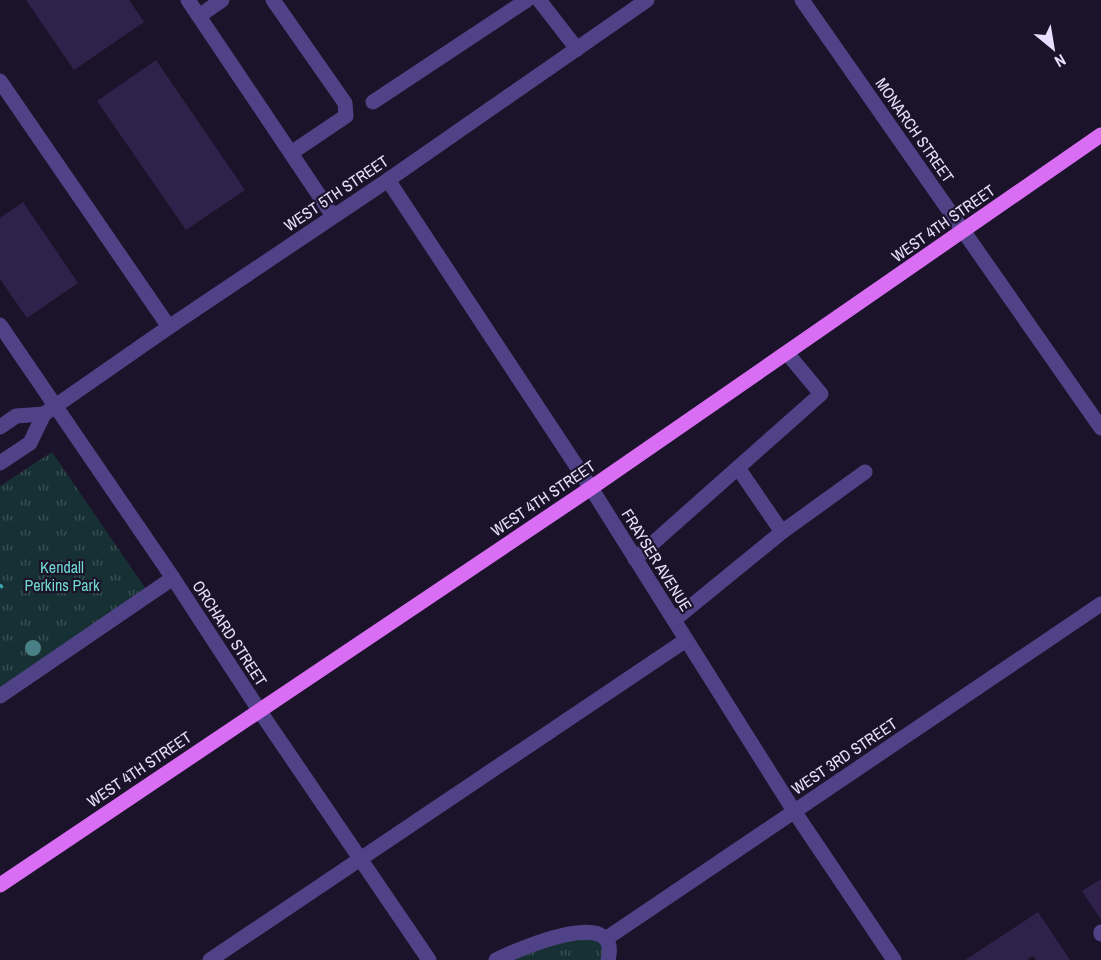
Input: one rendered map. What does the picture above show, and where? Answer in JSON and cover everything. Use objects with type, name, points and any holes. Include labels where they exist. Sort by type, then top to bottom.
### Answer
[{"type":"main road","name":"WEST 4TH STREET","points":[[0,885],[591,488],[1101,135]]},
{"type":"street","points":[[188,0],[333,216]]},
{"type":"street","points":[[199,16],[222,0]]},
{"type":"street","points":[[273,0],[347,109],[346,116],[291,153]]},
{"type":"street","points":[[373,102],[527,0]]},
{"type":"street","points":[[539,0],[577,49]]},
{"type":"street","name":"WEST 5TH STREET","points":[[0,463],[30,443],[50,410],[647,0]]},
{"type":"street","name":"MONARCH STREET","points":[[802,0],[1101,428]]},
{"type":"street","points":[[0,81],[169,327]]},
{"type":"street","name":"FRAYSER AVENUE","points":[[388,180],[591,488],[794,811],[894,960]]},
{"type":"street","name":"ORCHARD STREET","points":[[0,325],[50,410],[173,578],[259,710],[429,960]]},
{"type":"street","points":[[635,559],[820,394],[787,353]]},
{"type":"street","name":"WEST 5TH STREET","points":[[0,427],[16,416],[50,410]]},
{"type":"street","points":[[738,468],[782,532]]},
{"type":"street","points":[[674,620],[782,532],[865,472]]},
{"type":"street","points":[[0,696],[173,578]]},
{"type":"street","name":"WEST 3RD STREET","points":[[607,939],[1101,604]]},
{"type":"street","points":[[210,960],[686,640]]},
{"type":"street","points":[[496,960],[526,946],[554,937],[586,932],[601,935],[607,939],[608,960]]},
{"type":"green space","name":"Kendall Perkins Park","points":[[52,452],[148,592],[0,691],[0,486]]},
{"type":"green space","points":[[607,938],[605,960],[509,960],[562,939]]},
{"type":"building","points":[[26,0],[129,0],[144,22],[74,70]]},
{"type":"building","points":[[156,60],[245,190],[186,230],[97,101]]},
{"type":"building","points":[[23,202],[78,283],[27,318],[0,279],[0,218]]},
{"type":"building","points":[[1101,879],[1101,920],[1082,891]]},
{"type":"building","points":[[1038,912],[1070,960],[1036,960],[1033,956],[1027,960],[965,960]]}]
